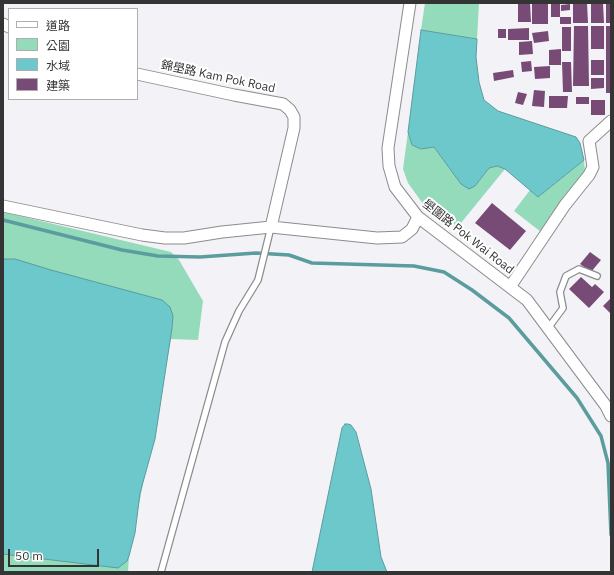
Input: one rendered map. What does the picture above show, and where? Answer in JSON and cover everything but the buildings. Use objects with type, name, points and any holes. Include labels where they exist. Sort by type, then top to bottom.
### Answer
[{"type":"street","name":"壆圍路 Pok Wai Road","points":[[410,3],[388,148],[389,166],[395,188],[418,217],[528,300],[606,406],[611,416]]},
{"type":"street","name":"錦壆路 Kam Pok Road","points":[[138,74],[283,104],[290,110],[294,117],[294,128],[271,227]]},
{"type":"street","points":[[510,287],[565,205],[589,175],[593,167],[589,141],[611,121]]},
{"type":"street","points":[[3,206],[142,235],[165,238],[184,238],[271,227],[377,238],[402,237],[412,228],[418,217]]},
{"type":"lane","points":[[161,572],[225,342],[239,311],[258,280],[271,227]]},
{"type":"lane","points":[[549,327],[563,308],[560,292],[566,276],[579,269],[597,276]]},
{"type":"green space","points":[[425,3],[479,3],[477,39],[421,30]]},
{"type":"green space","points":[[408,132],[412,145],[421,149],[434,147],[461,184],[475,186],[489,168],[497,166],[505,169],[456,229],[426,208],[408,183],[403,169]]},
{"type":"green space","points":[[584,160],[585,172],[541,232],[514,211],[530,190],[538,197]]},
{"type":"green space","points":[[3,212],[171,252],[179,260],[203,301],[198,340],[171,339],[129,556],[128,572],[3,572]]},
{"type":"water","points":[[421,30],[477,39],[476,57],[479,82],[484,100],[498,111],[576,137],[580,143],[584,160],[538,197],[505,169],[497,166],[489,168],[475,186],[469,189],[461,184],[434,147],[421,149],[412,145],[408,132]]},
{"type":"water","points":[[3,259],[15,259],[162,300],[170,307],[173,316],[172,328],[155,439],[140,493],[135,533],[129,556],[127,561],[118,568],[3,554]]},
{"type":"water","points":[[345,424],[351,425],[356,432],[371,489],[381,557],[387,572],[312,572],[342,428]]},
{"type":"waterway","points":[[3,220],[122,250],[158,256],[200,257],[256,253],[289,255],[312,263],[414,266],[444,272],[472,290],[509,318],[577,398],[601,436],[608,463],[611,535]]}]
